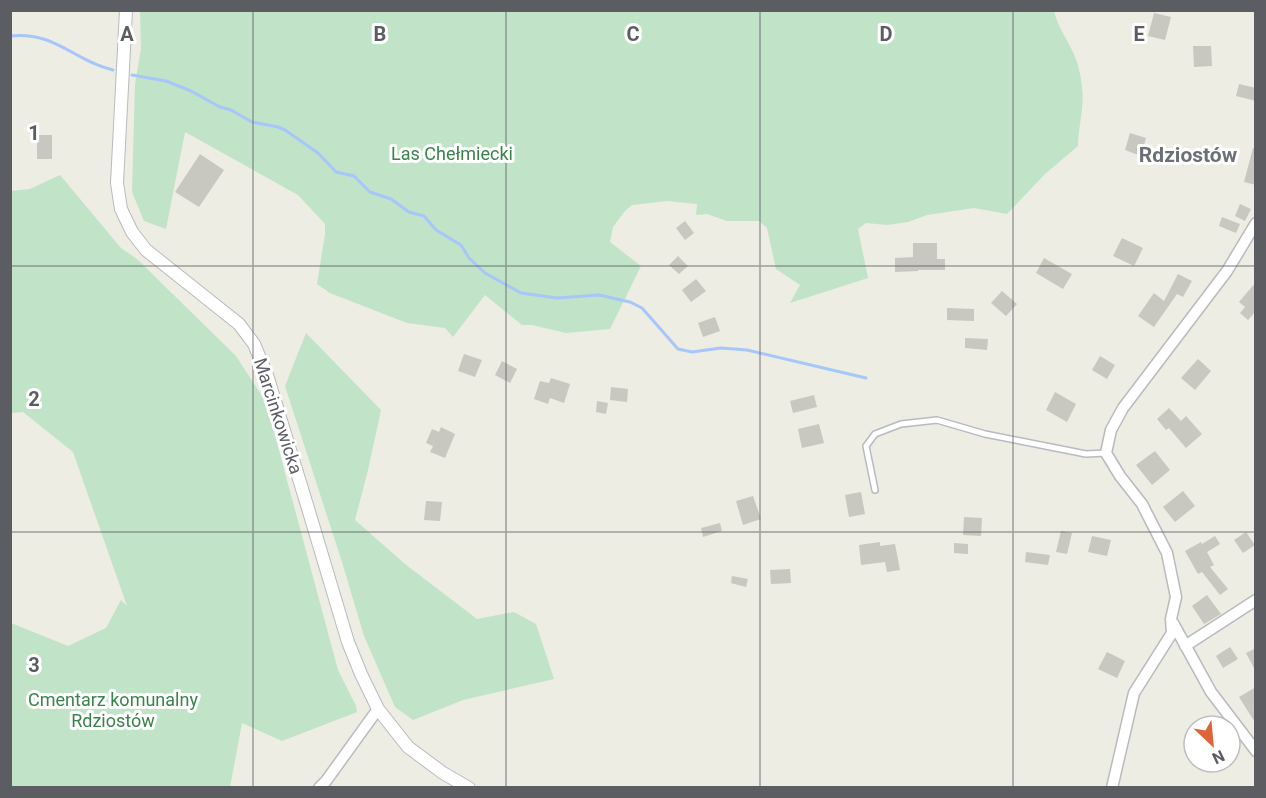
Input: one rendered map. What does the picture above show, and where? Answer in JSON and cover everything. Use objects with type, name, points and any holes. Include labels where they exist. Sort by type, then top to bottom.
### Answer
[{"type":"street","name":"Marcinkowicka","points":[[126,10],[117,183],[122,209],[132,232],[146,250],[239,324],[254,344],[270,386],[348,642],[378,709],[408,747],[469,788]]},
{"type":"street","points":[[1112,788],[1134,693],[1172,633],[1171,620],[1176,597],[1167,552],[1142,504],[1120,476],[1106,453],[1111,430],[1123,408],[1227,271],[1256,223]]},
{"type":"street","points":[[1185,646],[1256,600]]},
{"type":"street","points":[[1171,620],[1211,692],[1256,751]]},
{"type":"street","points":[[319,788],[378,709]]},
{"type":"lane","points":[[875,490],[866,446],[875,434],[901,424],[937,420],[985,434],[1086,454],[1106,453]]},
{"type":"green space","name":"Las Chełmiecki","points":[[140,11],[1054,11],[1074,55],[1081,79],[1083,103],[1078,146],[1045,174],[1007,214],[974,208],[927,215],[908,222],[887,225],[866,223],[858,229],[868,278],[790,303],[800,285],[776,269],[767,228],[759,221],[727,221],[707,214],[696,215],[697,204],[667,201],[632,205],[613,227],[610,242],[641,266],[610,329],[566,333],[522,325],[485,295],[453,337],[445,328],[407,323],[330,293],[317,284],[325,224],[298,195],[185,132],[166,229],[144,221],[132,192],[135,84],[141,49]]},
{"type":"green space","name":"Cmentarz komunalny Rdziostów","points":[[60,175],[121,248],[137,259],[236,356],[266,402],[338,670],[356,706],[357,712],[282,741],[242,723],[230,787],[11,787],[11,623],[68,646],[106,628],[121,600],[127,606],[73,452],[23,412],[11,413],[11,191],[30,189]]},
{"type":"green space","points":[[306,333],[381,410],[355,520],[405,564],[477,619],[514,612],[536,624],[554,679],[463,700],[413,720],[395,707],[364,636],[285,386]]},
{"type":"building","points":[[1154,13],[1171,17],[1165,40],[1148,36]]},
{"type":"building","points":[[1193,46],[1211,46],[1212,66],[1194,67]]},
{"type":"building","points":[[1239,84],[1256,88],[1256,101],[1236,96]]},
{"type":"building","points":[[1130,133],[1146,138],[1141,156],[1125,150]]},
{"type":"building","points":[[37,135],[52,135],[52,159],[37,159]]},
{"type":"building","points":[[1253,148],[1256,149],[1256,185],[1244,182]]},
{"type":"building","points":[[200,154],[224,170],[199,207],[175,192]]},
{"type":"building","points":[[1240,204],[1251,209],[1245,221],[1235,216]]},
{"type":"building","points":[[1222,217],[1240,224],[1236,233],[1219,226]]},
{"type":"building","points":[[685,221],[694,233],[685,240],[676,228]]},
{"type":"building","points":[[1122,238],[1143,248],[1134,266],[1113,256]]},
{"type":"building","points":[[913,243],[937,243],[937,259],[945,259],[945,270],[895,272],[895,258],[913,257]]},
{"type":"building","points":[[678,256],[688,266],[679,274],[669,265]]},
{"type":"building","points":[[1044,258],[1072,274],[1063,289],[1036,273]]},
{"type":"building","points":[[1178,274],[1192,281],[1183,297],[1177,294],[1154,327],[1138,316],[1154,293],[1164,301]]},
{"type":"building","points":[[696,279],[706,291],[691,302],[682,290]]},
{"type":"building","points":[[1256,282],[1256,311],[1248,320],[1240,313],[1245,307],[1239,302]]},
{"type":"building","points":[[1002,291],[1017,304],[1006,316],[991,303]]},
{"type":"building","points":[[947,308],[974,309],[974,321],[947,320]]},
{"type":"building","points":[[715,317],[720,331],[703,337],[698,323]]},
{"type":"building","points":[[965,338],[988,339],[987,350],[965,348]]},
{"type":"building","points":[[464,354],[482,360],[475,377],[458,371]]},
{"type":"building","points":[[1100,356],[1115,365],[1107,379],[1092,370]]},
{"type":"building","points":[[1198,359],[1211,371],[1195,390],[1181,378]]},
{"type":"building","points":[[502,361],[517,369],[510,383],[495,375]]},
{"type":"building","points":[[551,378],[570,384],[564,403],[550,398],[548,404],[534,399],[540,381],[549,383]]},
{"type":"building","points":[[611,387],[628,389],[627,402],[610,400]]},
{"type":"building","points":[[1055,392],[1076,404],[1067,422],[1046,410]]},
{"type":"building","points":[[814,395],[817,407],[793,413],[790,401]]},
{"type":"building","points":[[597,401],[608,403],[606,414],[596,412]]},
{"type":"building","points":[[1169,408],[1181,421],[1186,416],[1202,434],[1186,448],[1169,428],[1166,430],[1157,419]]},
{"type":"building","points":[[819,424],[824,443],[802,448],[798,429]]},
{"type":"building","points":[[441,427],[455,434],[445,458],[430,452],[433,446],[426,443],[432,429],[439,432]]},
{"type":"building","points":[[1155,451],[1170,470],[1152,485],[1136,465]]},
{"type":"building","points":[[1183,491],[1195,506],[1175,522],[1163,507]]},
{"type":"building","points":[[861,492],[865,514],[849,517],[845,495]]},
{"type":"building","points":[[753,496],[761,519],[743,525],[736,501]]},
{"type":"building","points":[[426,501],[442,502],[440,521],[424,520]]},
{"type":"building","points":[[964,517],[982,518],[981,536],[963,535]]},
{"type":"building","points":[[720,523],[722,531],[703,537],[701,528]]},
{"type":"building","points":[[1061,531],[1072,533],[1067,554],[1056,552]]},
{"type":"building","points":[[1246,532],[1255,545],[1243,553],[1234,540]]},
{"type":"building","points":[[1092,536],[1111,540],[1107,556],[1088,552]]},
{"type":"building","points":[[1215,536],[1220,544],[1207,552],[1214,565],[1210,567],[1228,589],[1220,595],[1202,572],[1198,574],[1185,551]]},
{"type":"building","points":[[880,542],[880,546],[895,544],[900,570],[887,572],[885,562],[861,565],[859,545]]},
{"type":"building","points":[[954,543],[968,544],[968,554],[954,553]]},
{"type":"building","points":[[1026,552],[1050,555],[1048,565],[1025,562]]},
{"type":"building","points":[[790,569],[791,583],[771,584],[770,570]]},
{"type":"building","points":[[732,576],[748,579],[746,587],[731,583]]},
{"type":"building","points":[[1207,595],[1221,614],[1204,624],[1192,606]]},
{"type":"building","points":[[1230,647],[1238,659],[1223,668],[1216,656]]},
{"type":"building","points":[[1256,648],[1256,672],[1246,653]]},
{"type":"building","points":[[1107,652],[1125,661],[1117,678],[1098,669]]},
{"type":"building","points":[[1256,687],[1256,724],[1239,697]]},
{"type":"waterway","points":[[10,36],[40,38],[99,66],[113,70]]},
{"type":"waterway","points":[[132,75],[166,81],[252,122],[285,130],[318,153],[336,172],[354,176],[370,192],[391,199],[409,212],[424,216],[436,230],[461,245],[469,258],[485,273],[521,293],[557,298],[599,295],[630,302],[642,308],[678,349],[692,352],[721,348],[747,350],[866,378]]},
{"type":"district","name":"Rdziostów","points":[[1188,155]]}]
